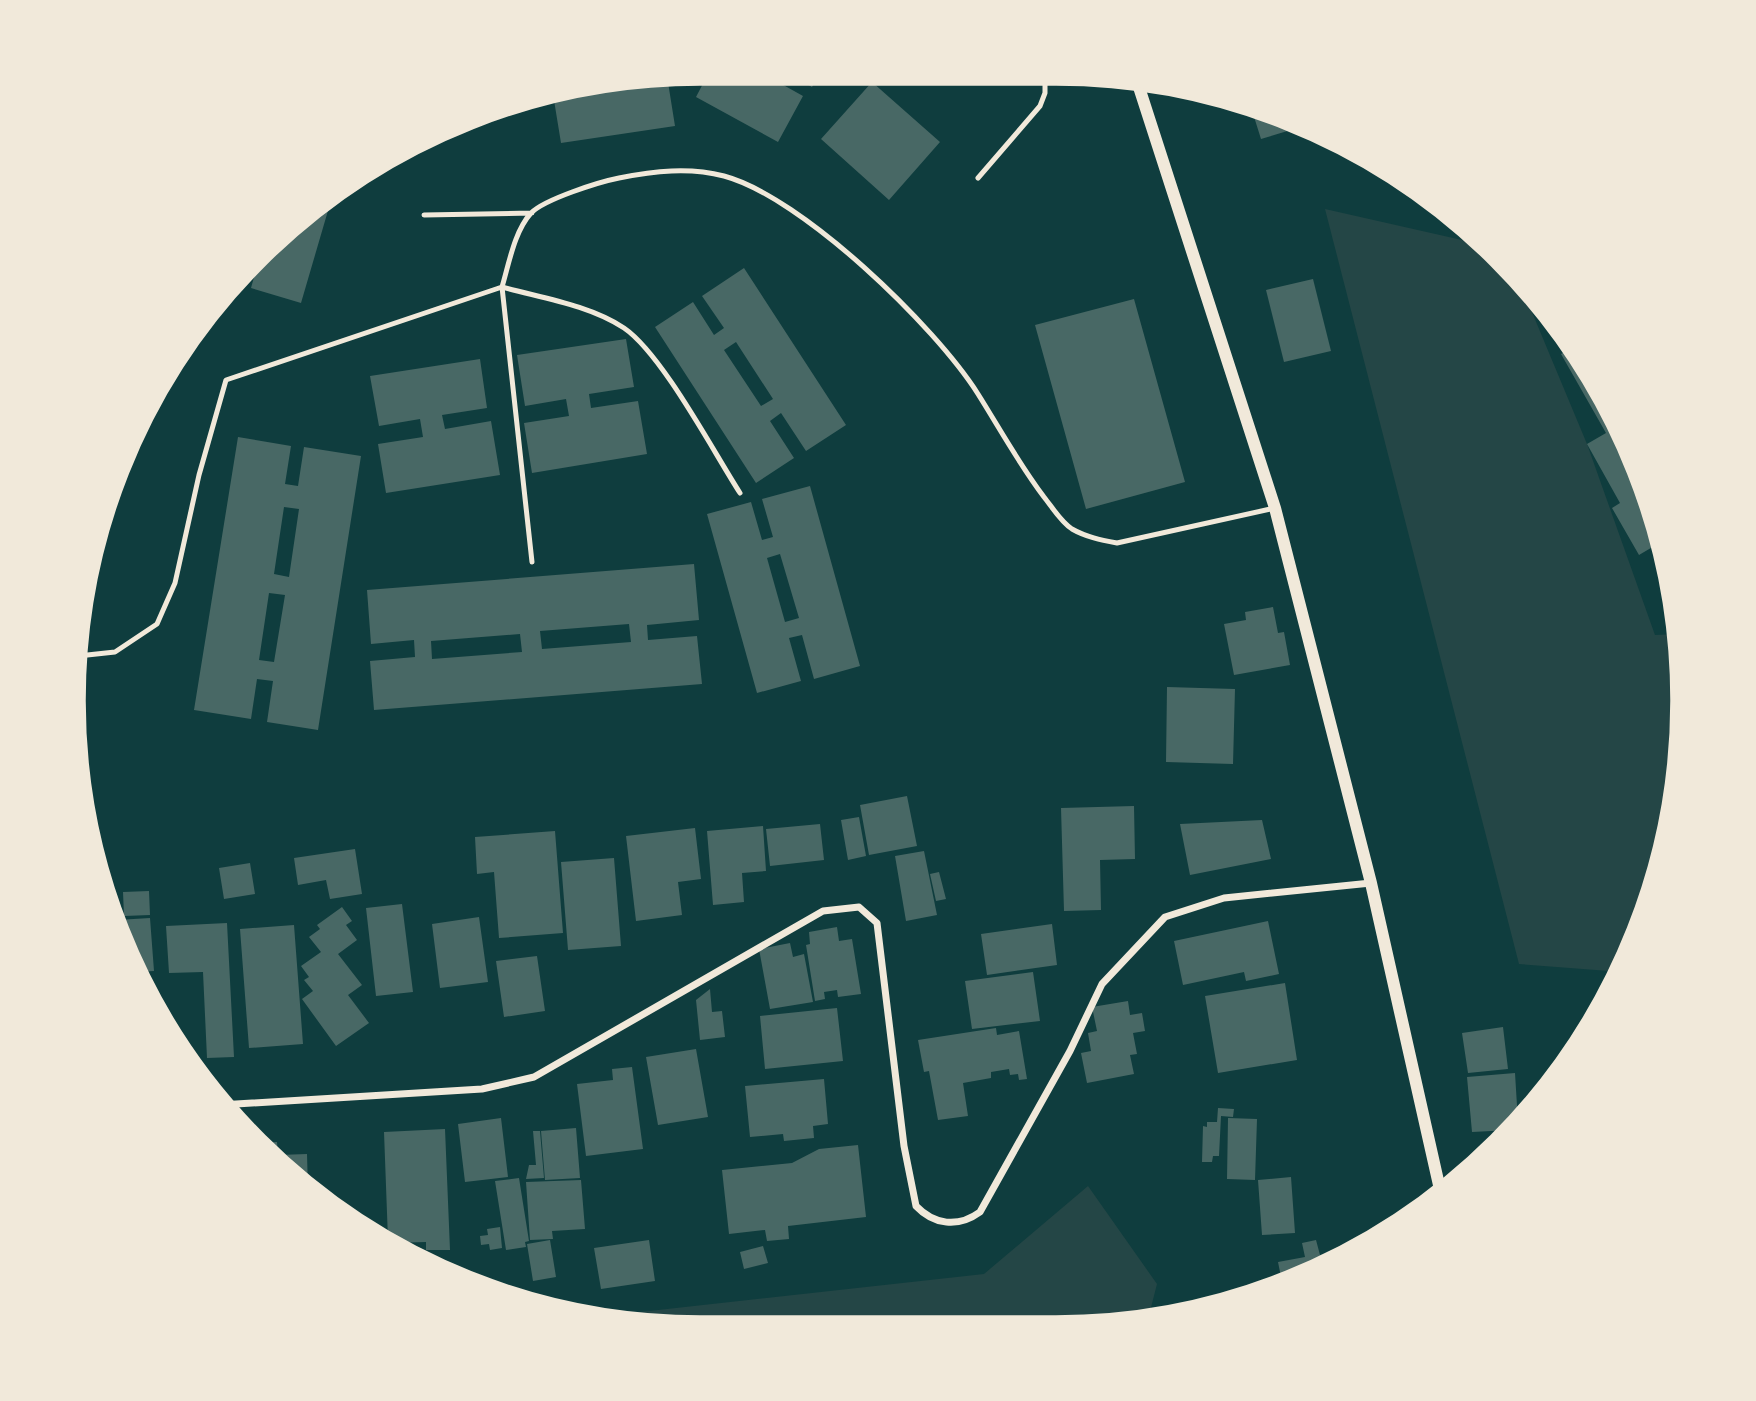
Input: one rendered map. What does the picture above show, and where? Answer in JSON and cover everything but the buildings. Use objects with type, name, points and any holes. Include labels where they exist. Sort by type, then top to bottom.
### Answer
[{"type":"street","points":[[1140,90],[1275,508],[1371,883],[1439,1184]]},
{"type":"street","points":[[235,1104],[482,1089],[534,1077],[823,911],[859,907],[877,923],[904,1146],[916,1206],[934,1220],[953,1224],[969,1220],[984,1206],[1070,1051],[1102,984],[1165,917],[1224,898],[1371,883]]},
{"type":"lane","points":[[978,178],[1040,106],[1045,84]]},
{"type":"lane","points":[[424,215],[531,213],[599,182],[642,174],[686,170],[724,176],[763,190],[865,270],[930,332],[977,393],[1012,454],[1070,528],[1091,538],[1117,542],[1275,508]]},
{"type":"lane","points":[[531,213],[515,242],[502,287],[532,562]]},
{"type":"lane","points":[[85,655],[115,652],[157,624],[175,583],[199,475],[226,380],[502,287],[598,315],[624,329],[650,352],[740,493]]},
{"type":"shaded area","points":[[1325,209],[1466,241],[1530,307],[1587,444],[1655,635],[1668,634],[1672,700],[1667,781],[1651,860],[1625,936],[1609,971],[1519,964]]},
{"type":"shaded area","points":[[1088,1186],[1157,1284],[1150,1309],[1096,1316],[700,1317],[631,1313],[984,1274]]}]
